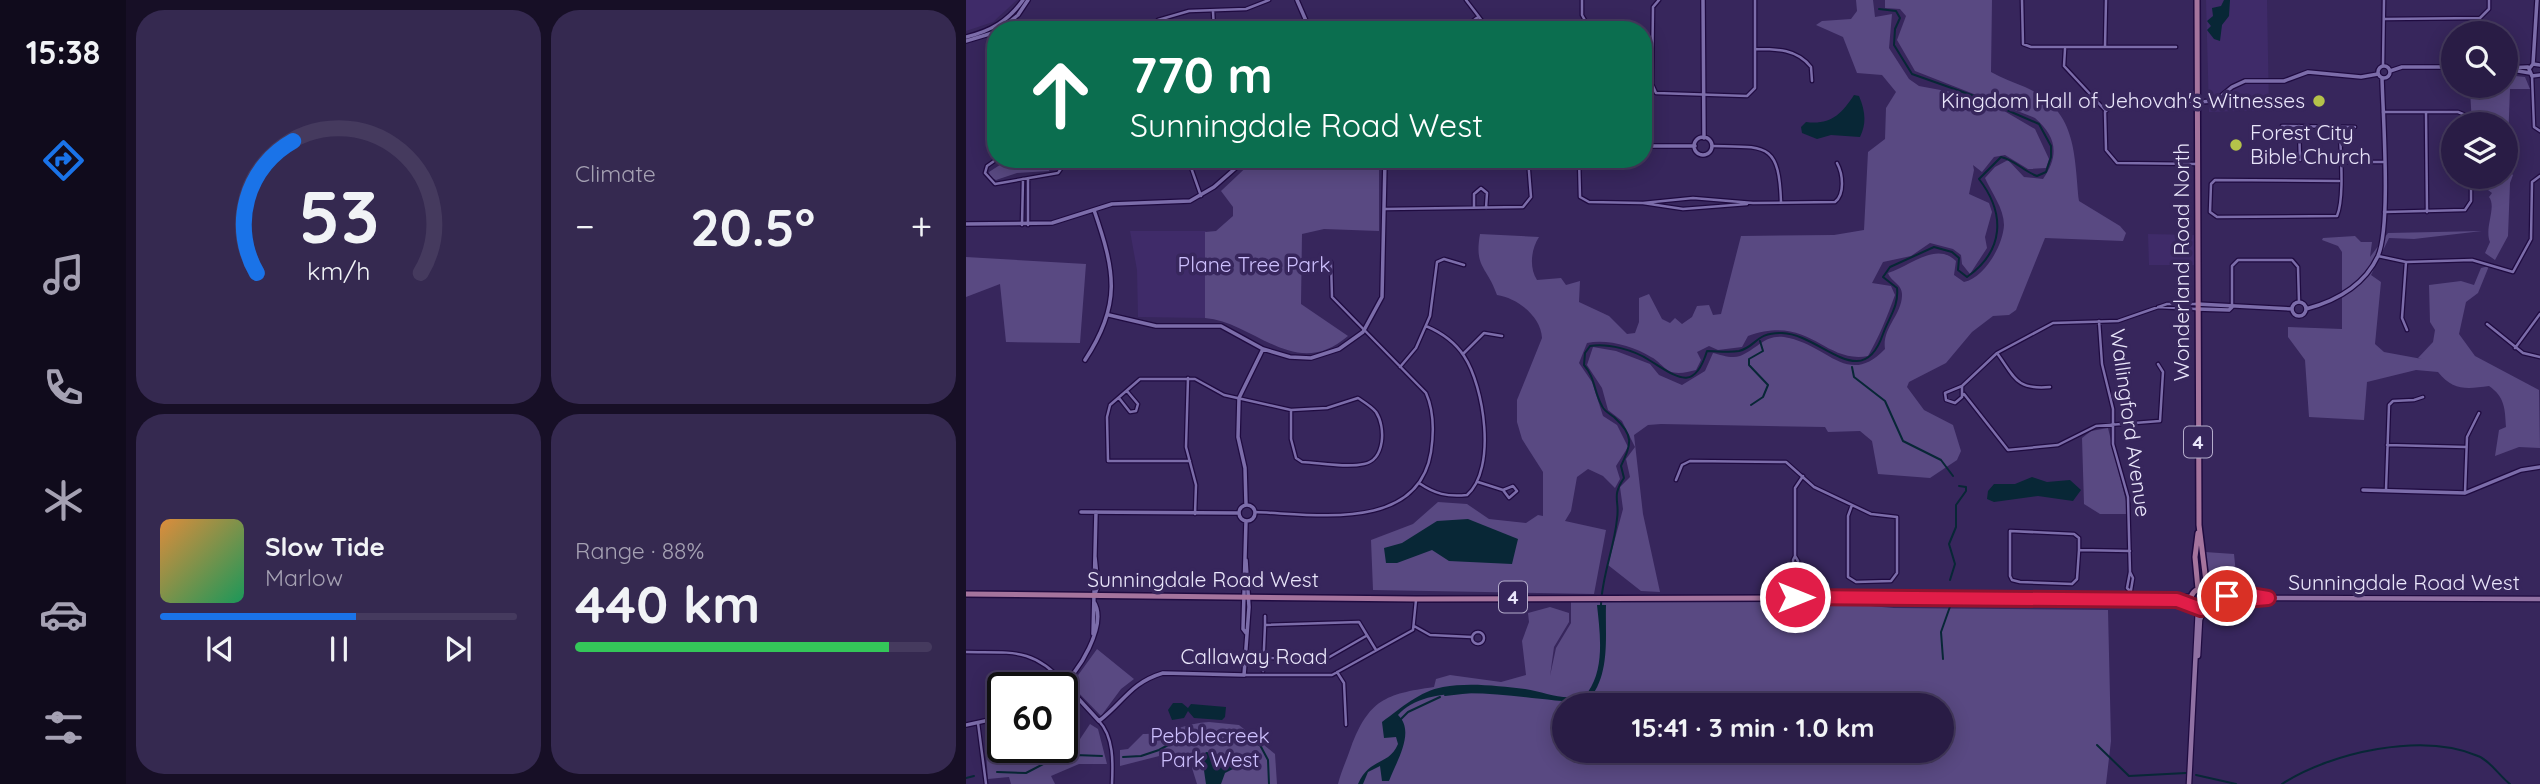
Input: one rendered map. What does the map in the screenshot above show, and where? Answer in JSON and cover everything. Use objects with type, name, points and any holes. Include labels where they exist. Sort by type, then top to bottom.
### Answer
[{"type":"main road","name":"Wonderland Road North","points":[[2197,0],[2199,525],[2208,591]]},
{"type":"main road","name":"Wonderland Road North","points":[[2198,589],[2195,547],[2199,525]]},
{"type":"main road","points":[[2189,784],[2198,607],[2191,597],[2198,589],[2208,591]]},
{"type":"main road","name":"Sunningdale Road West","points":[[2208,591],[2223,596],[2244,594],[2268,598]]},
{"type":"main road","name":"4","points":[[2208,591],[2210,604]]},
{"type":"main road","name":"4","points":[[2098,598],[2130,594],[2191,597]]},
{"type":"main road","name":"Sunningdale Road West","points":[[966,595],[1094,599],[1246,596],[1795,597]]},
{"type":"main road","name":"Sunningdale Road West","points":[[1387,597],[1441,597]]},
{"type":"main road","name":"4","points":[[1795,597],[2098,598],[2162,602],[2177,600],[2198,607]]},
{"type":"main road","name":"Sunningdale Road West","points":[[2210,604],[2268,598],[2540,599]]},
{"type":"main road","points":[[2198,607],[2210,604]]},
{"type":"street","points":[[1003,21],[1015,12],[1023,0]]},
{"type":"street","points":[[1010,21],[1028,0]]},
{"type":"street","points":[[1158,20],[1189,11],[1247,9],[1269,0]]},
{"type":"street","points":[[1297,0],[1306,21]]},
{"type":"street","points":[[1465,0],[1481,21]]},
{"type":"street","points":[[1582,0],[1582,15],[1585,21]]},
{"type":"street","points":[[1659,0],[1653,7],[1653,89],[1659,95],[1751,95],[1755,88],[1755,0]]},
{"type":"street","points":[[1703,0],[1704,138],[1712,146],[1755,147],[1770,154],[1780,171],[1781,202]]},
{"type":"street","points":[[2022,0],[2023,44],[2031,47],[2176,47]]},
{"type":"street","points":[[2105,47],[2106,0]]},
{"type":"street","points":[[1964,394],[1952,404],[1945,397],[1951,389],[1962,386],[1997,353],[2053,323],[2118,320],[2166,304],[2292,309],[2299,316],[2306,309],[2343,296],[2363,279],[2378,256],[2384,212],[2380,76],[2383,65],[2384,0]]},
{"type":"street","points":[[2384,19],[2480,18],[2489,9],[2489,0]]},
{"type":"street","points":[[2535,86],[2531,75],[2536,54],[2537,0]]},
{"type":"street","points":[[1213,11],[1213,21]]},
{"type":"street","points":[[1473,21],[1478,17]]},
{"type":"street","points":[[966,39],[987,30]]},
{"type":"street","points":[[966,39],[987,34]]},
{"type":"street","points":[[2065,47],[2064,65],[2105,110],[2106,150],[2117,163],[2197,164]]},
{"type":"street","points":[[1756,49],[1790,51],[1811,67],[1812,81]]},
{"type":"street","points":[[2518,67],[2540,65],[2536,54]]},
{"type":"street","points":[[2383,65],[2390,71]]},
{"type":"street","points":[[2390,71],[2402,67],[2441,68]]},
{"type":"street","points":[[2105,110],[2116,102],[2215,101],[2232,87],[2245,81],[2284,81],[2308,72],[2361,78],[2389,76],[2390,71]]},
{"type":"street","points":[[2518,71],[2539,76],[2535,86],[2533,127],[2540,131]]},
{"type":"street","points":[[2382,112],[2441,112]]},
{"type":"street","points":[[2426,112],[2427,212]]},
{"type":"street","points":[[2282,126],[2355,127]]},
{"type":"street","points":[[2299,126],[2300,160]]},
{"type":"street","points":[[2339,181],[2215,180],[2211,184],[2210,212],[2215,216],[2332,218],[2339,211],[2340,127]]},
{"type":"street","points":[[1704,138],[1697,141],[1695,146],[1698,153],[1708,153],[1712,146]]},
{"type":"street","points":[[1652,146],[1695,146]]},
{"type":"street","points":[[2339,162],[2383,162]]},
{"type":"street","points":[[1643,203],[1693,198],[1753,202],[1838,200],[1842,171],[1837,163]]},
{"type":"street","points":[[988,168],[985,171],[990,182],[999,184],[1058,173],[1062,168]]},
{"type":"street","points":[[1191,168],[1202,196]]},
{"type":"street","points":[[966,224],[1028,225],[1064,221],[1112,204],[1178,204],[1202,196],[1235,168]]},
{"type":"street","points":[[1109,315],[1156,326],[1221,326],[1263,349],[1290,357],[1319,356],[1339,349],[1363,332],[1382,297],[1385,168]]},
{"type":"street","points":[[1385,209],[1521,208],[1529,203],[1532,177],[1530,168]]},
{"type":"street","points":[[1579,168],[1579,188],[1584,200],[1643,203],[1683,209],[1753,202]]},
{"type":"street","points":[[2378,256],[2406,262],[2460,258],[2512,272],[2530,244],[2532,182],[2540,176]]},
{"type":"street","points":[[1022,225],[1023,178]]},
{"type":"street","points":[[1028,178],[1028,225]]},
{"type":"street","points":[[1474,208],[1474,194],[1481,188],[1487,193],[1486,208]]},
{"type":"street","points":[[2384,212],[2465,210],[2471,201],[2471,189]]},
{"type":"street","points":[[2197,197],[2211,198]]},
{"type":"street","points":[[1085,360],[1109,315],[1114,281],[1094,211]]},
{"type":"street","points":[[1400,367],[1416,348],[1426,326],[1433,305],[1437,262],[1444,259],[1464,264]]},
{"type":"street","points":[[2232,307],[2232,266],[2238,260],[2292,260],[2298,267],[2299,302],[2306,309]]},
{"type":"street","points":[[1246,504],[1255,512],[1369,513],[1398,502],[1419,483],[1431,455],[1432,408],[1419,383],[1363,332],[1332,298],[1331,262]]},
{"type":"street","points":[[2406,262],[2402,318],[2407,330]]},
{"type":"street","points":[[2292,309],[2299,302]]},
{"type":"street","points":[[2515,348],[2540,314]]},
{"type":"street","name":"Wallingford Avenue","points":[[2099,321],[2113,424],[2113,444],[2128,497],[2130,572],[2127,588],[2130,594]]},
{"type":"street","points":[[2487,324],[2526,355],[2540,357]]},
{"type":"street","points":[[1419,483],[1434,493],[1449,497],[1467,495],[1478,482],[1484,421],[1479,386],[1463,354],[1440,332],[1426,326]]},
{"type":"street","points":[[1463,354],[1484,333],[1502,336]]},
{"type":"street","points":[[1238,513],[1246,504],[1245,468],[1238,437],[1240,398],[1263,349]]},
{"type":"street","points":[[1997,353],[2018,383],[2033,389],[2050,387]]},
{"type":"street","points":[[1962,386],[1964,394],[2001,445],[2012,452],[2058,445],[2096,426],[2160,421],[2163,373],[2158,364]]},
{"type":"street","points":[[1188,378],[1186,447],[1196,485],[1195,514]]},
{"type":"street","points":[[1190,461],[1108,461],[1107,417],[1110,405],[1140,379],[1188,378],[1224,395],[1291,410],[1327,408],[1358,398],[1376,411],[1381,422],[1383,435],[1374,460],[1364,465],[1302,462],[1296,458],[1291,439],[1291,410]]},
{"type":"street","points":[[1119,398],[1130,412],[1136,411],[1138,404],[1127,390]]},
{"type":"street","points":[[2386,491],[2389,405],[2393,401],[2418,400],[2423,397]]},
{"type":"street","points":[[2465,492],[2466,447],[2471,428],[2479,413]]},
{"type":"street","points":[[2387,445],[2466,447]]},
{"type":"street","points":[[1676,480],[1682,465],[1690,461],[1781,461],[1790,464],[1806,480],[1852,505],[1871,514],[1897,517],[1897,573],[1891,581],[1856,582],[1848,577],[1848,516],[1852,505]]},
{"type":"street","points":[[2363,490],[2465,492],[2521,470],[2540,467]]},
{"type":"street","points":[[1795,597],[1798,572],[1795,488],[1803,476]]},
{"type":"street","points":[[1478,482],[1503,490]]},
{"type":"street","points":[[1081,512],[1238,513],[1246,521],[1244,675]]},
{"type":"street","points":[[1074,672],[1088,653],[1094,634],[1094,599],[1098,586],[1095,557],[1096,512]]},
{"type":"street","points":[[1246,521],[1252,520],[1255,512]]},
{"type":"street","points":[[2010,531],[2074,534],[2079,538],[2079,550],[2077,579],[2072,584],[2020,582],[2012,580],[2010,576],[2010,531]]},
{"type":"street","points":[[2079,550],[2130,551]]},
{"type":"street","points":[[1416,599],[1414,626],[1430,635],[1472,637]]},
{"type":"street","points":[[1263,671],[1265,616]]},
{"type":"street","points":[[1265,625],[1359,622],[1376,650]]},
{"type":"street","name":"Callaway Road","points":[[1099,721],[1134,685],[1163,673],[1318,676],[1338,672],[1413,630],[1414,626]]},
{"type":"street","points":[[1264,658],[1326,659],[1367,635]]},
{"type":"street","points":[[966,652],[1027,654],[1048,664],[1055,672]]},
{"type":"street","points":[[1338,672],[1344,683],[1346,725]]},
{"type":"street","points":[[1078,698],[1104,727],[1111,746],[1112,784]]},
{"type":"street","points":[[966,725],[987,721]]},
{"type":"street","points":[[978,723],[986,784]]},
{"type":"shaded area","points":[[966,0],[1017,0],[994,21],[987,21],[987,24],[966,31]]},
{"type":"shaded area","points":[[2206,0],[2267,0],[2269,110],[2209,112]]},
{"type":"shaded area","points":[[1130,231],[1206,231],[1205,318],[1138,317],[1137,270]]},
{"type":"shaded area","points":[[2148,234],[2195,235],[2195,265],[2149,265]]},
{"type":"green space","points":[[1856,0],[1873,0],[1875,17],[1892,14],[1889,48],[1909,79],[1919,86],[1962,94],[1999,108],[2035,129],[2049,159],[2046,168],[2028,169],[2005,155],[1994,157],[1982,172],[1973,165],[1969,194],[1989,203],[1992,212],[1985,237],[1987,248],[1970,274],[1962,264],[1961,255],[1953,249],[1930,243],[1911,256],[1883,262],[1872,283],[1891,286],[1895,295],[1868,356],[1853,357],[1802,335],[1787,331],[1769,331],[1748,336],[1742,347],[1718,350],[1709,346],[1697,352],[1701,360],[1696,370],[1679,373],[1669,371],[1653,358],[1628,347],[1603,342],[1587,343],[1579,363],[1592,382],[1603,416],[1617,425],[1628,447],[1616,466],[1620,479],[1615,488],[1603,476],[1588,469],[1577,477],[1571,511],[1565,521],[1606,530],[1594,594],[1373,590],[1371,540],[1413,524],[1438,502],[1467,504],[1489,519],[1526,523],[1538,515],[1543,516],[1543,472],[1522,439],[1517,422],[1517,400],[1542,338],[1541,330],[1527,309],[1497,295],[1480,261],[1480,234],[1539,237],[1532,258],[1537,280],[1561,278],[1566,285],[1580,281],[1579,302],[1609,316],[1627,334],[1635,333],[1639,322],[1639,298],[1649,294],[1662,319],[1670,323],[1675,318],[1682,324],[1692,317],[1697,306],[1709,305],[1713,315],[1721,314],[1741,236],[1834,235],[1864,230],[1868,152],[1885,139],[1886,108],[1896,92],[1882,75],[1857,73],[1843,37],[1816,25],[1822,21],[1851,19],[1857,11]]},
{"type":"green space","points":[[1885,0],[1992,0],[1991,72],[2042,96],[2055,108],[2070,134],[2079,201],[2120,226],[2126,233],[2123,241],[2045,238],[2016,310],[2009,315],[1993,316],[1972,332],[1946,363],[1909,382],[1907,387],[1924,410],[1953,425],[1961,451],[1957,460],[1930,478],[1878,474],[1872,441],[1860,431],[1828,432],[1825,427],[1661,424],[1648,425],[1634,435],[1643,514],[1660,592],[1641,591],[1608,565],[1623,509],[1620,487],[1630,477],[1626,459],[1635,447],[1622,421],[1608,410],[1602,388],[1587,365],[1593,347],[1616,351],[1650,364],[1659,375],[1682,385],[1705,371],[1713,353],[1737,357],[1774,337],[1789,338],[1838,361],[1860,365],[1872,360],[1885,349],[1886,335],[1901,303],[1901,289],[1888,273],[1923,257],[1940,253],[1956,261],[1954,275],[1964,282],[1979,274],[1996,251],[2004,225],[2000,206],[1985,178],[1995,167],[2008,160],[2024,177],[2043,179],[2052,162],[2051,139],[2035,118],[1915,71],[1897,40],[1906,16],[1900,9],[1885,8]]},
{"type":"green space","points":[[2518,76],[2525,77],[2530,89],[2518,89]]},
{"type":"green space","points":[[2470,98],[2510,98],[2509,112],[2471,112]]},
{"type":"green space","points":[[995,168],[1050,168],[1049,171],[1017,173],[996,180],[990,177],[989,172]]},
{"type":"green space","name":"Plane Tree Park","points":[[1245,168],[1379,168],[1379,231],[1324,229],[1302,234],[1301,304],[1348,336],[1329,349],[1310,353],[1293,352],[1223,322],[1205,318],[1205,232],[1216,231],[1233,216],[1233,207],[1221,191]]},
{"type":"green space","points":[[2510,189],[2508,236],[2495,260],[2485,253],[2490,242],[2488,230],[2492,206],[2489,197],[2492,193],[2488,190]]},
{"type":"green space","points":[[2482,231],[2414,239],[2389,238],[2371,275],[2381,282],[2375,344],[2384,352],[2422,359],[2418,358],[2433,342],[2435,330],[2430,322],[2429,285],[2461,281],[2474,285],[2481,268],[2489,266],[2478,293],[2466,302],[2459,334],[2475,356],[2539,390],[2540,448],[2519,447],[2495,456],[2499,430],[2506,427],[2501,399],[2489,386],[2455,386],[2438,372],[2416,370],[2367,382],[2364,420],[2309,417],[2305,360],[2288,337],[2288,327],[2342,329],[2342,252],[2338,246],[2322,240],[2323,238],[2355,236],[2361,242],[2372,242],[2370,257],[2388,233]]},
{"type":"green space","points":[[966,257],[1086,264],[1080,343],[1006,342],[1000,284],[966,297]]},
{"type":"green space","points":[[2108,428],[2126,501],[2126,514],[2100,514],[2084,504],[2082,438],[2091,431]]},
{"type":"green space","points":[[2205,552],[2234,554],[2238,594],[2206,593]]},
{"type":"green space","points":[[1787,599],[1894,608],[2108,610],[2111,741],[2106,784],[1338,784],[1358,731],[1372,709],[1381,702],[1403,693],[1434,687],[1436,679],[1450,675],[1501,682],[1526,675],[1522,641],[1529,622],[1528,613],[1550,607],[1569,613],[1569,622],[1554,647],[1550,676],[1556,648],[1571,623],[1571,601]]},
{"type":"green space","points":[[1097,649],[1134,679],[1121,689],[1101,716],[1078,692],[1078,675]]},
{"type":"green space","name":"Pebblecreek Park West","points":[[1209,722],[1239,725],[1275,754],[1277,784],[1197,784],[1192,768],[1171,753],[1120,766],[1120,750],[1128,749],[1143,734]]},
{"type":"green space","points":[[1090,724],[1098,729],[1107,764],[1079,764],[1051,776],[1055,784],[1011,784],[1009,777],[988,779],[986,753],[987,752],[987,763],[1078,763],[1078,742]]},
{"type":"water","points":[[2224,0],[2230,0],[2229,16],[2222,25],[2220,41],[2214,39],[2207,30],[2211,26],[2207,21],[2213,16],[2212,8],[2221,6]]},
{"type":"water","points":[[1854,95],[1859,96],[1864,111],[1864,127],[1860,137],[1831,135],[1817,139],[1802,133],[1801,127],[1806,122],[1822,122],[1834,117]]},
{"type":"water","points":[[2032,477],[2047,482],[2070,480],[2081,490],[2073,501],[2038,496],[1994,502],[1987,499],[1988,491],[1994,484],[2015,484]]},
{"type":"water","points":[[1468,519],[1518,539],[1512,564],[1449,561],[1432,550],[1397,563],[1386,563],[1384,548],[1402,543],[1437,521]]},
{"type":"water","points":[[1597,605],[1606,605],[1603,669],[1595,692],[1585,693],[1597,672],[1600,639]]},
{"type":"water","points":[[1474,685],[1525,689],[1552,695],[1552,700],[1461,693],[1436,696],[1414,703],[1398,715],[1403,722],[1405,738],[1389,781],[1382,781],[1380,766],[1368,772],[1363,784],[1358,784],[1368,769],[1390,756],[1398,744],[1396,737],[1384,738],[1382,722],[1426,692],[1443,687]]},
{"type":"water","points":[[1173,703],[1182,703],[1188,708],[1191,704],[1226,707],[1225,717],[1222,720],[1194,718],[1188,711],[1184,718],[1172,720],[1168,710]]},
{"type":"water","points":[[1206,752],[1214,753],[1233,769],[1225,773],[1221,784],[1206,784],[1202,757]]},
{"type":"waterway","points":[[1601,605],[1618,513],[1617,494],[1624,478],[1621,466],[1629,440],[1621,424],[1603,408],[1584,365],[1585,353],[1590,346],[1613,346],[1628,350],[1684,378],[1696,373],[1707,351],[1739,351],[1773,333],[1797,336],[1852,361],[1864,360],[1874,352],[1895,306],[1897,288],[1883,277],[1890,267],[1934,247],[1952,252],[1959,258],[1958,270],[1967,277],[1988,256],[1997,231],[1994,205],[1979,179],[2001,157],[2037,176],[2046,172],[2051,146],[2039,124],[1977,97],[1912,74],[1894,45],[1895,29],[1900,18],[1896,11],[1879,9]]},
{"type":"waterway","points":[[1751,405],[1763,397],[1768,385],[1749,365],[1749,359],[1763,351],[1760,341]]},
{"type":"waterway","points":[[1852,367],[1854,377],[1885,401],[1903,441],[1941,460],[1953,476]]},
{"type":"waterway","points":[[1950,580],[1955,564],[1949,544],[1956,527],[1956,505],[1966,491],[1966,487],[1959,486]]},
{"type":"waterway","points":[[1943,659],[1941,632],[1952,601]]},
{"type":"waterway","points":[[1445,695],[1471,692]]},
{"type":"waterway","points":[[1400,720],[1408,712],[1440,697]]},
{"type":"waterway","points":[[1123,757],[1141,756],[1159,750],[1190,733],[1221,733],[1260,745],[1268,760],[1269,784]]},
{"type":"waterway","points":[[2097,745],[2129,776],[2186,773]]},
{"type":"waterway","points":[[2282,784],[2302,773],[2351,755],[2405,746],[2456,749],[2478,756],[2487,761],[2510,784]]},
{"type":"waterway","points":[[997,772],[1026,773],[1051,760],[1075,755],[1102,756]]},
{"type":"waterway","points":[[2196,775],[2236,784]]},
{"type":"waterway","points":[[966,778],[974,776]]},
{"type":"place","name":"Kingdom Hall of Jehovah's Witnesses","points":[[2319,101]]},
{"type":"place","name":"Forest City Bible Church","points":[[2236,145]]},
{"type":"route","points":[[1795,597],[2098,598],[2162,602],[2177,600],[2201,609],[2221,602],[2268,598],[2244,594],[2227,596]]}]
